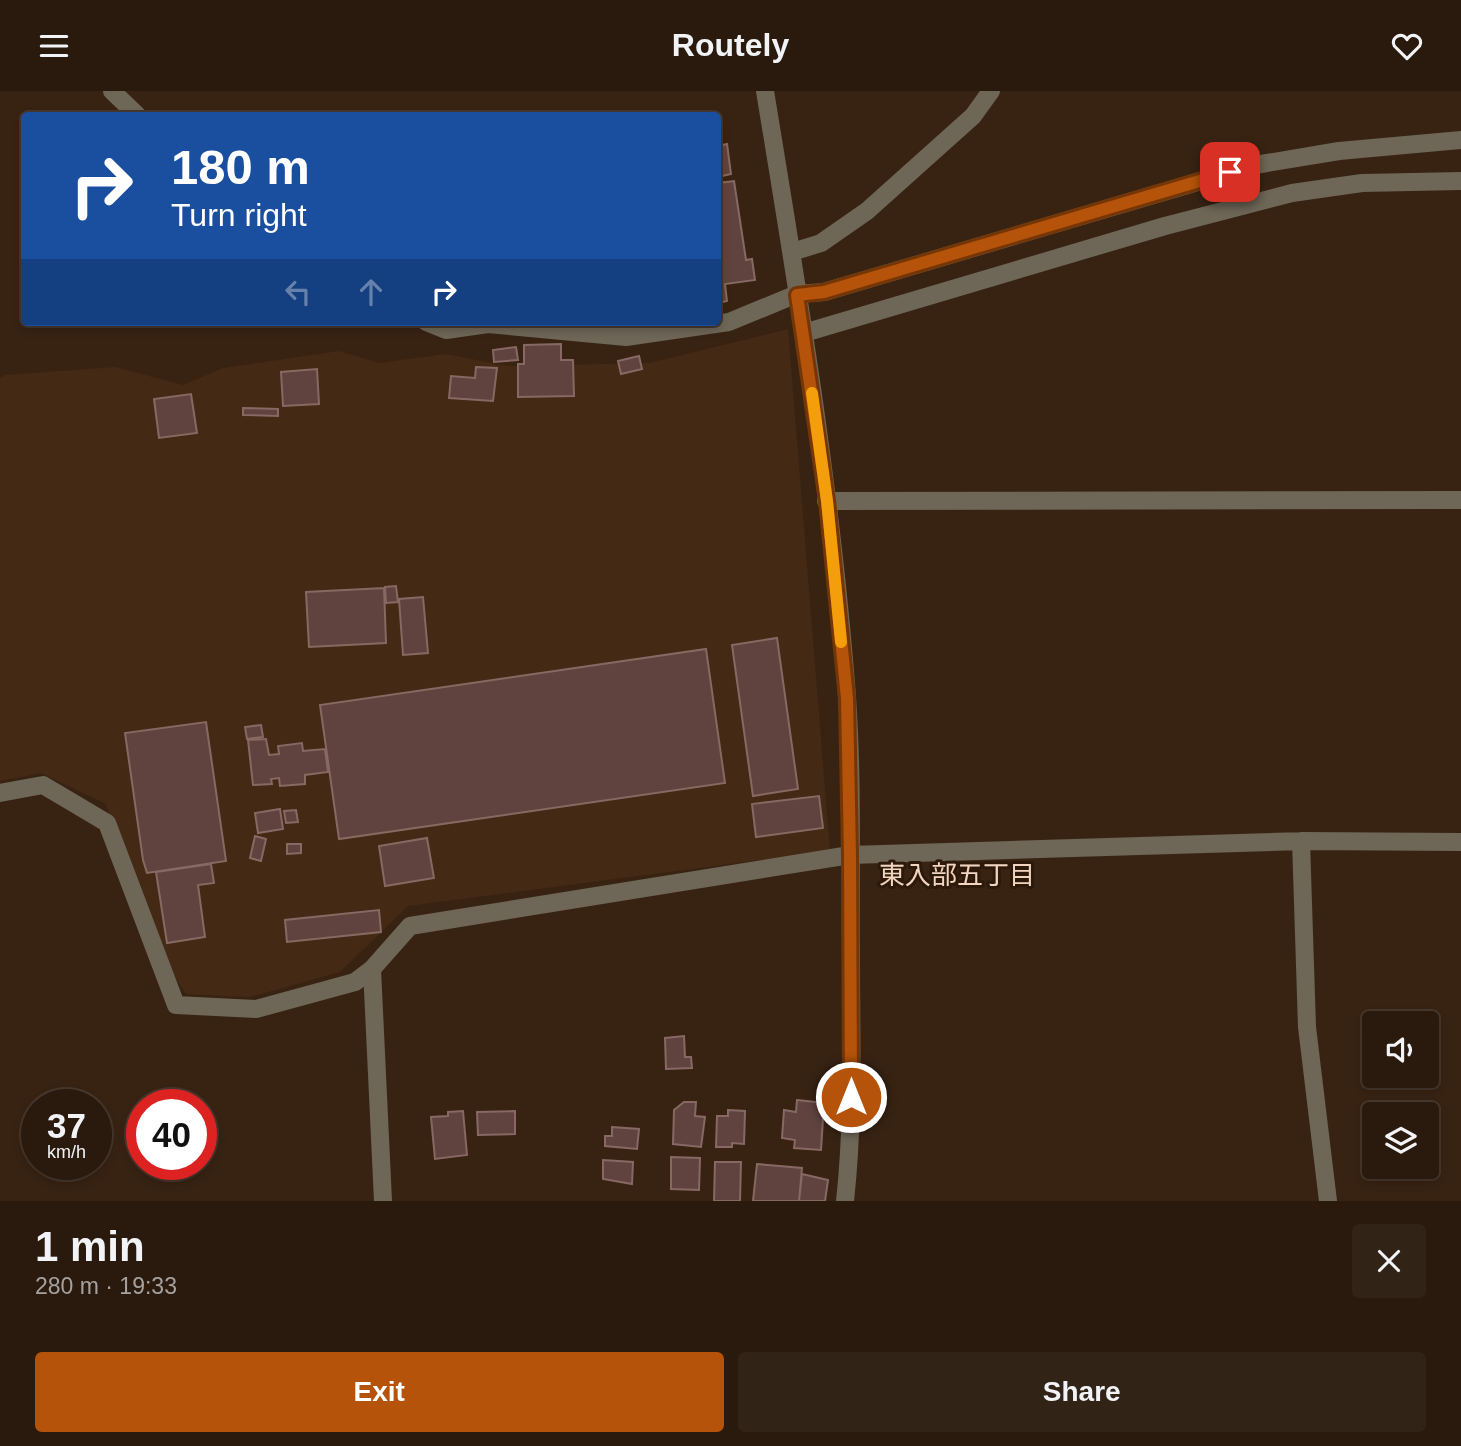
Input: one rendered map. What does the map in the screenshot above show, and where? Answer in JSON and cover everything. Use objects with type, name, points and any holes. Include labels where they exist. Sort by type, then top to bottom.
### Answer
[{"type":"street","points":[[112,91],[134,112]]},
{"type":"street","points":[[765,91],[792,252],[827,501],[847,698],[851,1150],[845,1201]]},
{"type":"street","points":[[792,252],[821,243],[867,212],[973,116],[991,91]]},
{"type":"street","points":[[721,323],[797,295],[824,292],[1255,165],[1339,151],[1461,140]]},
{"type":"street","points":[[804,333],[1165,226],[1292,193],[1362,183],[1461,181]]},
{"type":"street","points":[[436,326],[446,330],[474,326]]},
{"type":"street","points":[[509,326],[626,337],[702,326]]},
{"type":"street","points":[[827,501],[1461,500]]},
{"type":"street","points":[[0,793],[43,785],[107,823],[176,1005],[256,1009],[355,982],[372,969],[410,926],[850,855],[1301,841],[1461,842]]},
{"type":"street","points":[[1301,841],[1307,1027],[1328,1201]]},
{"type":"street","points":[[372,969],[383,1201]]},
{"type":"shaded area","points":[[788,329],[830,851],[408,906],[340,972],[250,997],[186,994],[165,962],[106,804],[41,773],[0,781],[0,378],[6,375],[115,367],[183,385],[223,368],[339,351],[379,363],[446,354],[507,366],[650,363]]},
{"type":"building","points":[[727,144],[731,174],[721,176],[721,145]]},
{"type":"building","points":[[734,181],[746,260],[752,259],[755,280],[725,284],[727,301],[721,302],[721,183]]},
{"type":"building","points":[[561,344],[561,360],[573,360],[574,396],[518,397],[518,364],[524,364],[524,345]]},
{"type":"building","points":[[516,347],[518,360],[494,362],[493,350]]},
{"type":"building","points":[[639,356],[642,369],[621,374],[618,361]]},
{"type":"building","points":[[476,367],[497,368],[493,401],[449,398],[451,376],[475,378]]},
{"type":"building","points":[[317,369],[319,404],[283,406],[281,372]]},
{"type":"building","points":[[191,394],[197,433],[159,438],[154,399]]},
{"type":"building","points":[[243,408],[278,409],[278,416],[243,415]]},
{"type":"building","points":[[396,586],[398,602],[386,603],[385,587]]},
{"type":"building","points":[[384,588],[386,643],[309,647],[306,592]]},
{"type":"building","points":[[423,597],[428,653],[403,655],[399,599]]},
{"type":"building","points":[[777,638],[798,789],[753,796],[732,645]]},
{"type":"building","points":[[706,649],[725,783],[339,839],[320,705]]},
{"type":"building","points":[[206,722],[226,861],[147,873],[125,733]]},
{"type":"building","points":[[261,725],[263,737],[247,739],[245,727]]},
{"type":"building","points":[[266,739],[269,755],[279,754],[278,746],[302,743],[303,751],[325,749],[328,772],[305,775],[305,784],[280,786],[279,778],[271,779],[272,784],[253,785],[248,740]]},
{"type":"building","points":[[819,796],[823,828],[756,837],[752,804]]},
{"type":"building","points":[[280,809],[283,829],[258,833],[255,813]]},
{"type":"building","points":[[296,810],[298,822],[286,823],[284,811]]},
{"type":"building","points":[[255,836],[266,839],[261,861],[250,858]]},
{"type":"building","points":[[427,838],[434,878],[385,886],[379,846]]},
{"type":"building","points":[[287,844],[301,844],[301,853],[287,854]]},
{"type":"building","points":[[211,864],[214,883],[198,885],[205,937],[167,943],[156,872]]},
{"type":"building","points":[[379,910],[381,932],[287,942],[285,920]]},
{"type":"building","points":[[684,1036],[685,1057],[691,1057],[692,1068],[666,1069],[665,1038]]},
{"type":"building","points":[[797,1100],[824,1103],[821,1150],[794,1148],[795,1140],[782,1138],[784,1110],[796,1112]]},
{"type":"building","points":[[684,1102],[696,1102],[695,1116],[705,1117],[701,1147],[673,1144],[674,1110]]},
{"type":"building","points":[[728,1110],[745,1111],[744,1144],[732,1143],[732,1147],[716,1147],[717,1116],[728,1116]]},
{"type":"building","points":[[463,1111],[467,1155],[435,1159],[431,1117],[448,1116],[448,1112]]},
{"type":"building","points":[[515,1111],[515,1134],[478,1135],[477,1112]]},
{"type":"building","points":[[612,1127],[639,1129],[637,1149],[605,1146],[605,1136],[612,1136]]},
{"type":"building","points":[[671,1157],[700,1158],[699,1190],[671,1189]]},
{"type":"building","points":[[603,1160],[633,1162],[632,1184],[603,1179]]},
{"type":"building","points":[[715,1162],[741,1162],[740,1201],[714,1201]]},
{"type":"building","points":[[757,1164],[802,1168],[799,1201],[753,1201]]},
{"type":"building","points":[[802,1174],[828,1180],[825,1201],[799,1201]]},
{"type":"slow traffic","points":[[812,393],[827,501],[841,642]]},
{"type":"district","name":"東入部五丁目","points":[[957,875]]},
{"type":"route","points":[[851,1097],[847,698],[827,501],[797,295],[824,292],[1230,172]]}]
